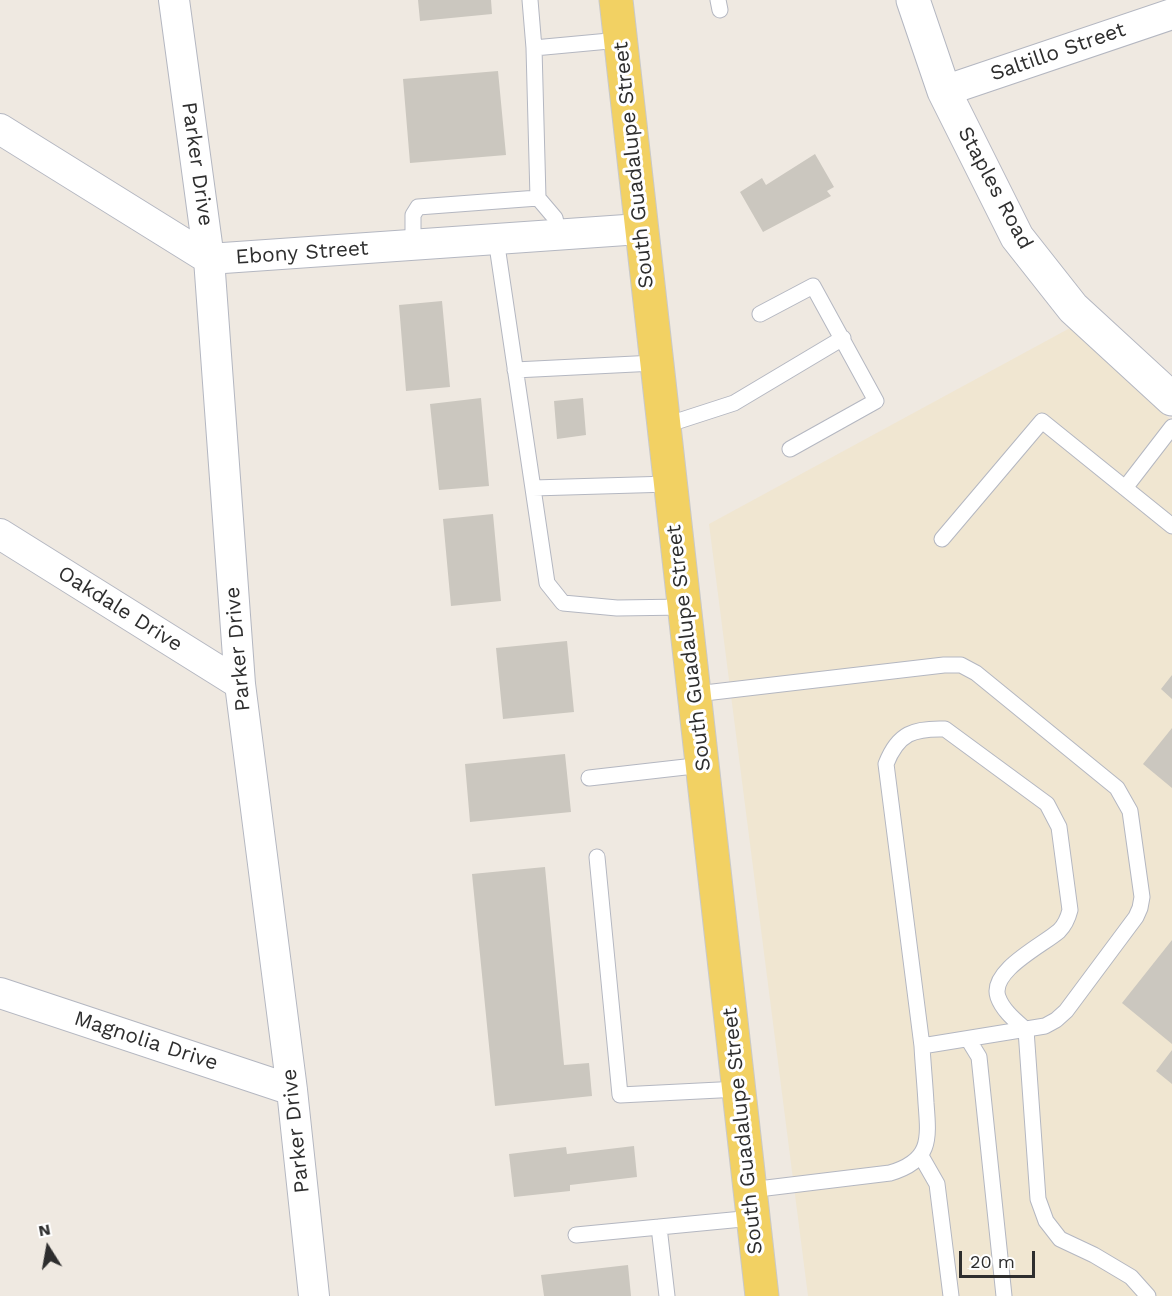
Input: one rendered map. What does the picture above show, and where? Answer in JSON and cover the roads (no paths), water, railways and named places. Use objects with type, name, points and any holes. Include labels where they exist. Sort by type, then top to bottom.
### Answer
[{"type":"main road","name":"South Guadalupe Street","points":[[616,0],[640,229],[696,694],[762,1296]]},
{"type":"main road","name":"Staples Road","points":[[913,0],[944,91],[1017,237],[1073,308],[1172,399]]},
{"type":"street","name":"Parker Drive","points":[[174,0],[210,259],[240,684],[292,1090],[314,1296]]},
{"type":"street","name":"Saltillo Street","points":[[944,91],[1172,14]]},
{"type":"street","name":"Ebony Street","points":[[0,129],[210,259],[640,229]]},
{"type":"street","name":"Oakdale Drive","points":[[0,534],[240,684]]},
{"type":"street","name":"Magnolia Drive","points":[[0,993],[292,1090]]},
{"type":"lane","points":[[530,0],[534,48],[538,198],[555,218],[559,235]]},
{"type":"lane","points":[[534,48],[620,40]]},
{"type":"lane","points":[[413,245],[412,215],[418,207],[538,198]]},
{"type":"lane","points":[[496,239],[547,583],[563,603],[617,608],[685,607]]},
{"type":"lane","points":[[760,314],[813,286],[876,401],[790,449]]},
{"type":"lane","points":[[663,426],[734,403],[843,338]]},
{"type":"lane","points":[[515,370],[656,363]]},
{"type":"lane","points":[[942,539],[1042,421],[1172,526]]},
{"type":"lane","points":[[1125,488],[1172,427]]},
{"type":"lane","points":[[533,488],[670,484]]},
{"type":"lane","points":[[696,694],[944,665],[961,665],[976,673],[1117,788],[1130,811],[1142,897],[1140,909],[1066,1011],[1045,1026],[922,1046]]},
{"type":"lane","points":[[576,1235],[659,1227],[903,1170],[921,1156],[929,1136],[922,1046],[886,764],[891,749],[907,734],[925,728],[945,729],[1047,804],[1059,827],[1070,910],[1060,930],[1029,952],[999,980],[998,997],[1008,1013],[1026,1030],[1038,1199],[1046,1221],[1060,1239],[1094,1255],[1131,1277],[1148,1296]]},
{"type":"lane","points":[[589,778],[703,765]]},
{"type":"lane","points":[[597,856],[620,1095],[739,1089]]},
{"type":"lane","points":[[968,1039],[979,1057],[1004,1296]]},
{"type":"lane","points":[[921,1156],[937,1184],[951,1296]]},
{"type":"lane","points":[[659,1227],[667,1296]]}]
